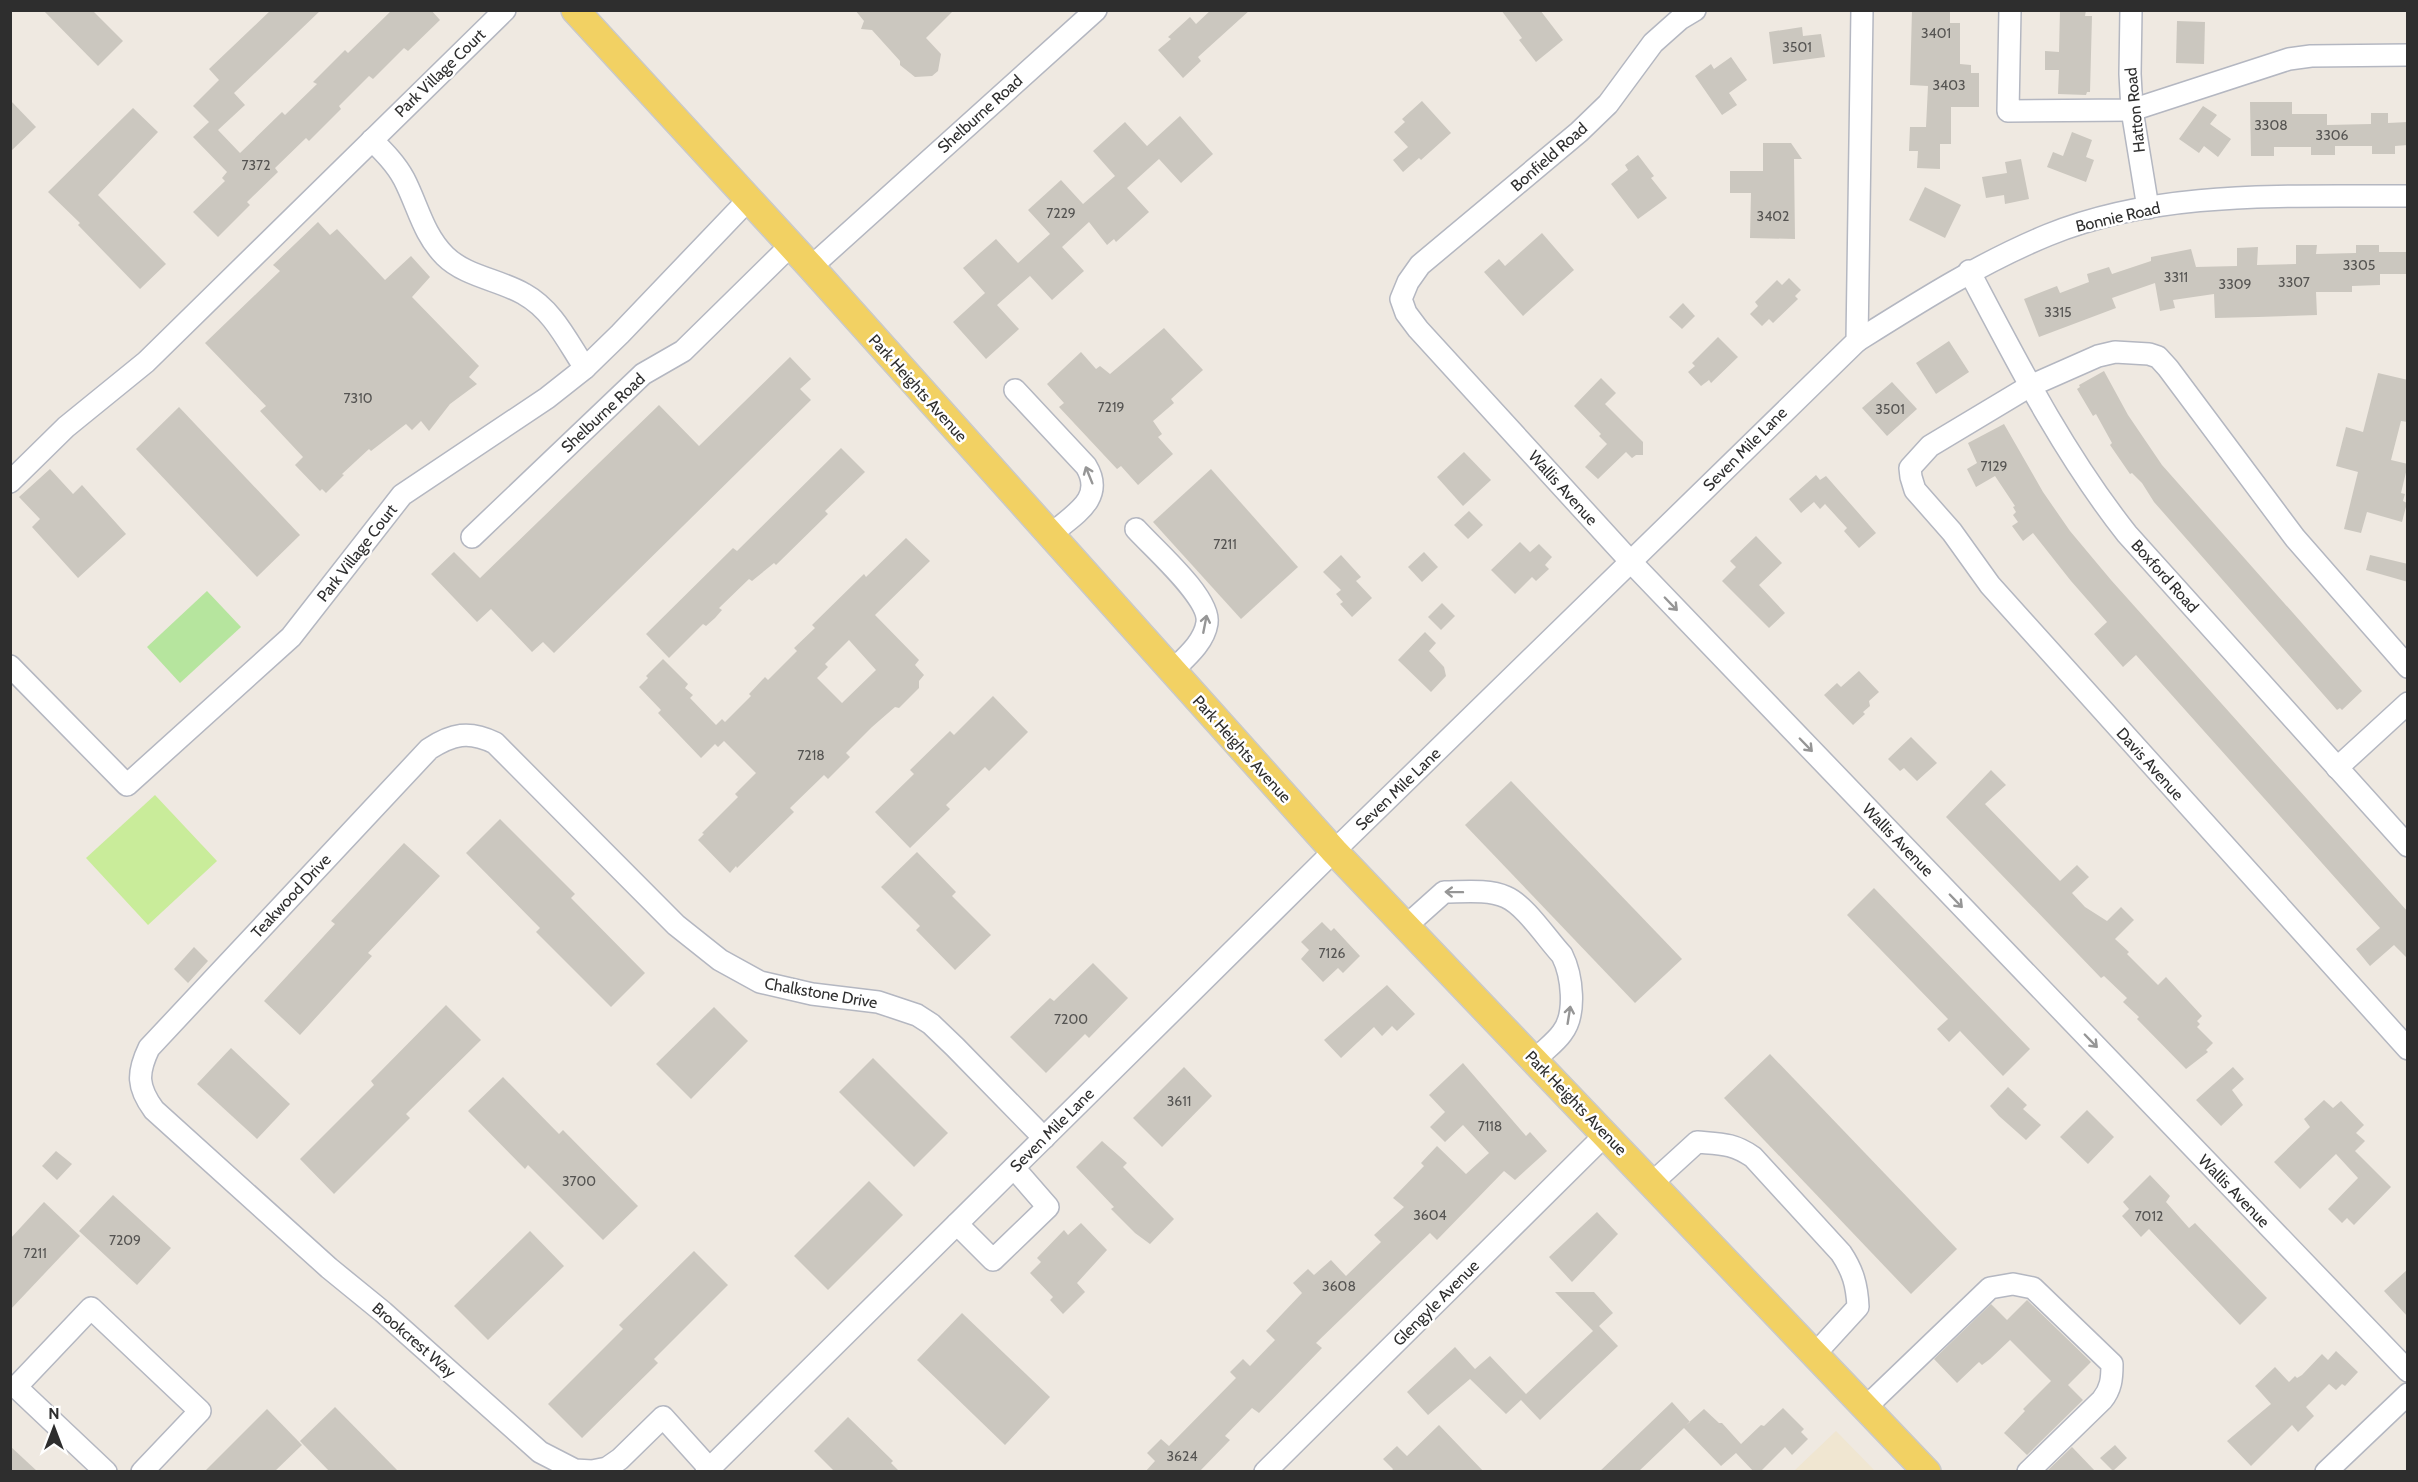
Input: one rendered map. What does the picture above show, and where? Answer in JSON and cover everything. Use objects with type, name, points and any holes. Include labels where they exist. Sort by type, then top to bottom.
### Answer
[{"type":"main road","name":"Park Heights Avenue","points":[[575,10],[811,267],[1334,851],[1927,1472]]},
{"type":"street","name":"Park Village Court","points":[[10,482],[66,427],[146,362],[505,10]]},
{"type":"street","name":"Shelburne Road","points":[[811,267],[1096,10]]},
{"type":"street","name":"Bonfield Road","points":[[1401,299],[1408,282],[1420,265],[1579,132],[1608,104],[1653,43],[1680,19],[1695,10]]},
{"type":"street","points":[[1857,341],[1862,10]]},
{"type":"street","points":[[2010,10],[2008,111],[2132,110],[2289,59],[2311,56],[2408,55]]},
{"type":"street","name":"Hatton Road","points":[[2131,10],[2132,110],[2148,208]]},
{"type":"street","points":[[372,140],[393,161],[403,177],[432,242],[447,258],[523,294],[540,305],[552,318],[585,368]]},
{"type":"street","name":"Bonnie Road","points":[[1857,341],[1970,271],[2050,234],[2098,219],[2148,208],[2249,198],[2408,196]]},
{"type":"street","name":"Park Village Court","points":[[10,666],[127,785],[291,637],[402,495],[547,398],[585,368],[748,200]]},
{"type":"street","name":"Shelburne Road","points":[[472,537],[643,374],[683,351],[790,246]]},
{"type":"street","name":"Boxford Road","points":[[1970,271],[2030,386],[2070,457],[2095,494],[2121,526],[2408,846]]},
{"type":"street","name":"Wallis Avenue","points":[[1401,299],[1406,313],[1418,329],[1631,562],[2408,1371]]},
{"type":"street","name":"Seven Mile Lane","points":[[708,1470],[1334,851],[1857,341]]},
{"type":"street","points":[[2030,386],[2115,352],[2149,354],[2158,357],[2295,538],[2408,666]]},
{"type":"street","name":"Davis Avenue","points":[[2030,386],[1930,447],[1910,468],[1915,490],[1952,532],[1990,585],[2408,1049]]},
{"type":"street","points":[[1015,390],[1086,466],[1093,478],[1090,498],[1050,535]]},
{"type":"street","points":[[1136,529],[1190,587],[1207,612],[1207,624],[1202,638],[1172,671]]},
{"type":"street","points":[[2337,768],[2408,703]]},
{"type":"street","name":"Teakwood Drive","points":[[139,1076],[142,1062],[149,1048],[421,758],[444,740],[462,735]]},
{"type":"street","name":"Chalkstone Drive","points":[[462,735],[481,736],[495,743],[508,754],[676,925],[720,960],[760,982],[812,994],[878,1002],[917,1015],[944,1036],[1044,1138]]},
{"type":"street","points":[[1406,926],[1444,891],[1493,894],[1506,897],[1517,904],[1562,955],[1567,964],[1570,1020],[1562,1033],[1534,1060]]},
{"type":"street","name":"Brookcrest Way","points":[[139,1076],[144,1096],[154,1110],[329,1268],[383,1312],[540,1452],[575,1470],[592,1471],[607,1468],[620,1459],[663,1417],[708,1470]]},
{"type":"street","name":"Glengyle Avenue","points":[[1265,1472],[1606,1134]]},
{"type":"street","points":[[1652,1183],[1697,1142],[1738,1146],[1753,1157],[1841,1253],[1852,1269],[1857,1285],[1858,1307],[1815,1354]]},
{"type":"street","points":[[957,1224],[993,1260],[1048,1207],[1014,1168]]},
{"type":"street","points":[[1866,1407],[1990,1288],[2013,1284],[2033,1287],[2112,1364],[2112,1378],[2109,1391],[2102,1400],[2028,1472]]},
{"type":"street","points":[[106,1472],[16,1387],[91,1308],[200,1411],[142,1472]]},
{"type":"street","points":[[2326,1472],[2408,1394]]},
{"type":"shaded area","points":[[1836,1431],[1875,1471],[1794,1471]]},
{"type":"green space","points":[[207,591],[241,627],[180,683],[147,647]]},
{"type":"green space","points":[[155,795],[217,861],[148,925],[86,858]]},
{"type":"building","points":[[43,10],[92,10],[123,41],[98,66]]},
{"type":"building","points":[[271,10],[321,10],[234,93],[245,105],[218,130],[240,153],[282,112],[285,115],[317,84],[313,82],[345,50],[348,53],[392,10],[431,10],[440,20],[408,51],[404,48],[373,79],[369,76],[339,106],[341,109],[309,141],[306,138],[275,168],[278,172],[247,202],[250,205],[218,237],[193,212],[225,181],[222,178],[227,172],[193,137],[209,122],[193,106],[219,80],[209,69]]},
{"type":"building","points":[[855,10],[954,10],[926,38],[941,54],[938,71],[932,76],[915,77],[900,65],[900,61],[872,30],[861,29],[864,21]]},
{"type":"building","points":[[1211,10],[1250,10],[1198,57],[1201,61],[1183,78],[1158,50],[1171,39],[1168,37],[1190,17],[1196,24]]},
{"type":"building","points":[[1501,10],[1540,10],[1563,40],[1536,62],[1519,40],[1522,38]]},
{"type":"building","points":[[1912,10],[1950,10],[1950,23],[1960,23],[1960,64],[1971,65],[1971,73],[1979,73],[1979,107],[1951,107],[1951,144],[1940,144],[1940,169],[1917,168],[1918,151],[1909,151],[1910,127],[1926,127],[1928,86],[1910,85]]},
{"type":"building","points":[[2060,10],[2086,10],[2085,16],[2092,16],[2090,92],[2086,95],[2058,94],[2059,70],[2045,70],[2045,51],[2059,52]]},
{"type":"building","points":[[2177,21],[2205,22],[2204,64],[2176,63]]},
{"type":"building","points":[[1802,27],[1803,36],[1821,34],[1825,57],[1773,64],[1769,32]]},
{"type":"building","points":[[1731,57],[1747,80],[1729,93],[1737,105],[1722,115],[1695,76],[1711,64],[1714,69]]},
{"type":"building","points":[[10,100],[36,127],[10,152]]},
{"type":"building","points":[[1422,101],[1451,133],[1421,160],[1419,158],[1403,172],[1393,160],[1408,147],[1394,132],[1405,122],[1402,119]]},
{"type":"building","points":[[2250,102],[2292,102],[2292,114],[2327,114],[2327,125],[2371,124],[2371,113],[2388,113],[2388,123],[2408,122],[2408,145],[2395,146],[2395,154],[2372,154],[2372,146],[2335,146],[2335,155],[2311,155],[2311,147],[2274,147],[2274,156],[2251,156]]},
{"type":"building","points":[[2203,106],[2217,115],[2210,124],[2231,139],[2218,157],[2204,146],[2199,153],[2179,139]]},
{"type":"building","points":[[133,108],[158,132],[98,195],[166,264],[140,289],[78,225],[80,223],[48,192]]},
{"type":"building","points":[[1180,116],[1213,154],[1181,183],[1159,159],[1127,188],[1149,212],[1116,242],[1114,239],[1107,245],[1089,222],[1062,247],[1084,271],[1052,300],[1030,276],[997,305],[1019,329],[986,359],[953,322],[985,293],[963,268],[996,239],[1018,263],[1050,234],[1028,210],[1061,180],[1083,204],[1115,176],[1093,151],[1125,122],[1147,146]]},
{"type":"building","points":[[2072,132],[2092,140],[2086,157],[2094,160],[2086,182],[2047,167],[2053,152],[2063,156]]},
{"type":"building","points":[[1763,143],[1791,143],[1802,159],[1794,159],[1795,239],[1750,238],[1751,193],[1730,193],[1730,171],[1763,171]]},
{"type":"building","points":[[1638,155],[1654,176],[1651,178],[1667,198],[1638,219],[1611,184],[1628,170],[1625,165]]},
{"type":"building","points":[[2021,159],[2029,199],[2005,204],[2004,195],[1986,198],[1982,177],[2007,173],[2005,162]]},
{"type":"building","points":[[1925,187],[1961,205],[1945,238],[1909,220]]},
{"type":"building","points":[[318,222],[330,235],[337,229],[385,280],[411,256],[430,277],[412,297],[479,366],[469,377],[477,384],[450,404],[429,431],[421,421],[412,430],[406,424],[371,451],[369,449],[342,474],[344,475],[326,493],[322,489],[320,491],[295,465],[303,457],[260,411],[266,406],[205,343],[280,271],[273,265]]},
{"type":"building","points":[[1542,233],[1574,270],[1523,316],[1484,272],[1499,259],[1505,266]]},
{"type":"building","points":[[2296,245],[2317,245],[2316,254],[2356,253],[2356,245],[2379,245],[2379,252],[2408,252],[2408,274],[2380,274],[2380,285],[2352,286],[2352,292],[2316,292],[2317,315],[2215,318],[2214,294],[2173,300],[2175,308],[2160,311],[2155,283],[2112,298],[2116,308],[2039,337],[2024,299],[2057,286],[2060,293],[2089,282],[2087,274],[2109,267],[2112,274],[2151,261],[2151,257],[2191,249],[2196,267],[2237,266],[2237,248],[2258,247],[2257,265],[2296,264]]},
{"type":"building","points":[[1789,278],[1801,290],[1795,296],[1798,299],[1773,323],[1769,319],[1762,326],[1750,314],[1758,306],[1755,302],[1777,280],[1782,285]]},
{"type":"building","points":[[1683,303],[1695,316],[1682,329],[1669,317]]},
{"type":"building","points":[[1164,328],[1203,370],[1171,399],[1174,403],[1153,421],[1162,434],[1158,437],[1173,454],[1138,485],[1121,466],[1117,469],[1059,407],[1064,403],[1047,384],[1081,352],[1096,369],[1100,366],[1110,374]]},
{"type":"building","points":[[1718,337],[1738,357],[1711,383],[1709,380],[1701,386],[1688,372],[1695,366],[1692,363]]},
{"type":"building","points":[[1949,341],[1969,372],[1936,394],[1916,363]]},
{"type":"building","points":[[790,357],[811,379],[800,389],[811,400],[554,653],[543,642],[532,652],[491,609],[477,622],[431,574],[454,552],[480,578],[659,405],[699,446]]},
{"type":"building","points":[[2104,371],[2128,415],[2162,465],[2362,691],[2342,710],[2340,708],[2337,710],[2154,502],[2142,483],[2132,473],[2130,474],[2110,445],[2112,443],[2096,414],[2093,416],[2077,389],[2079,385]]},
{"type":"building","points":[[2378,373],[2408,380],[2408,422],[2401,421],[2391,460],[2408,464],[2401,493],[2405,494],[2403,501],[2407,503],[2402,522],[2367,512],[2361,533],[2344,529],[2358,472],[2336,466],[2346,427],[2363,432]]},
{"type":"building","points":[[1601,378],[1616,393],[1605,404],[1643,442],[1643,455],[1636,455],[1632,458],[1626,452],[1598,479],[1585,467],[1607,444],[1599,436],[1601,434],[1574,406]]},
{"type":"building","points":[[1892,382],[1917,409],[1887,436],[1862,408]]},
{"type":"building","points":[[179,407],[300,535],[257,577],[136,449]]},
{"type":"building","points":[[2004,424],[2043,492],[2070,531],[2111,580],[2408,912],[2408,959],[2394,945],[2370,966],[2356,949],[2380,928],[2136,655],[2123,667],[2094,634],[2107,622],[2033,533],[2023,541],[2012,526],[2018,522],[2013,515],[2016,512],[2013,507],[2015,506],[1995,476],[1976,487],[1967,469],[1977,463],[1968,443]]},
{"type":"building","points":[[841,448],[865,472],[825,511],[828,514],[776,565],[774,563],[752,581],[749,579],[719,608],[722,610],[715,618],[706,626],[703,624],[669,658],[646,634],[733,548],[737,551]]},
{"type":"building","points":[[1464,452],[1491,480],[1463,506],[1437,477]]},
{"type":"building","points":[[50,469],[73,494],[82,485],[126,534],[78,578],[32,527],[40,519],[19,497]]},
{"type":"building","points":[[1211,469],[1298,567],[1241,619],[1153,522]]},
{"type":"building","points":[[1816,475],[1820,480],[1826,476],[1876,533],[1859,548],[1844,531],[1847,528],[1825,504],[1820,509],[1814,502],[1801,513],[1789,499]]},
{"type":"building","points":[[1469,511],[1483,525],[1468,539],[1454,525]]},
{"type":"building","points":[[1756,536],[1782,563],[1759,585],[1785,613],[1769,628],[1722,581],[1736,567],[1730,561]]},
{"type":"building","points":[[906,538],[930,561],[875,615],[919,660],[915,665],[924,675],[919,681],[919,688],[899,708],[895,707],[872,727],[846,753],[850,757],[828,779],[824,775],[790,808],[794,812],[730,873],[698,840],[704,834],[702,833],[738,797],[735,794],[756,773],[724,741],[718,747],[715,744],[701,758],[658,713],[661,710],[639,687],[648,678],[646,676],[663,659],[688,684],[685,688],[693,695],[690,698],[716,725],[722,719],[725,722],[751,696],[749,694],[765,677],[768,680],[797,651],[794,648],[815,628],[812,625],[864,574],[866,577]],"holes":[[[849,640],[876,670],[842,703],[817,678],[828,667],[825,664]]]},
{"type":"building","points":[[1520,542],[1530,552],[1539,544],[1552,557],[1545,565],[1549,569],[1536,581],[1532,577],[1515,594],[1491,570]]},
{"type":"building","points":[[1424,552],[1438,567],[1422,582],[1408,567]]},
{"type":"building","points":[[1341,555],[1361,577],[1356,581],[1372,598],[1352,617],[1340,604],[1343,602],[1336,594],[1341,590],[1323,572]]},
{"type":"building","points":[[2370,555],[2408,564],[2408,582],[2366,570]]},
{"type":"building","points":[[1442,603],[1455,616],[1441,630],[1428,617]]},
{"type":"building","points":[[1425,632],[1436,643],[1429,651],[1444,667],[1446,676],[1431,692],[1398,660]]},
{"type":"building","points":[[1859,671],[1879,692],[1869,701],[1870,706],[1863,712],[1865,714],[1853,725],[1824,695],[1837,683],[1841,687]]},
{"type":"building","points":[[993,696],[1028,732],[989,771],[985,767],[946,805],[950,809],[910,848],[875,812],[914,774],[910,770],[950,731],[954,735]]},
{"type":"building","points":[[1911,737],[1937,763],[1917,781],[1904,768],[1900,771],[1888,759]]},
{"type":"building","points":[[1991,770],[2006,785],[1985,804],[2060,881],[2077,865],[2089,877],[2072,893],[2085,907],[2107,921],[2121,907],[2134,920],[2115,939],[2158,985],[2166,977],[2202,1016],[2197,1021],[2200,1024],[2197,1027],[2213,1043],[2206,1050],[2208,1052],[2186,1069],[2137,1019],[2139,1017],[2123,1002],[2127,998],[2104,976],[2101,978],[1946,817]]},
{"type":"building","points":[[1511,781],[1682,959],[1635,1003],[1465,825]]},
{"type":"building","points":[[500,819],[575,894],[571,898],[645,973],[611,1007],[536,932],[540,928],[466,853]]},
{"type":"building","points":[[404,843],[440,876],[368,953],[372,956],[300,1035],[264,1001],[335,924],[331,921]]},
{"type":"building","points":[[917,852],[956,892],[952,896],[991,935],[955,970],[916,930],[920,926],[881,887]]},
{"type":"building","points":[[1874,888],[2030,1049],[2003,1076],[1960,1031],[1949,1042],[1937,1029],[1948,1019],[1847,915]]},
{"type":"building","points":[[1322,922],[1331,931],[1334,928],[1360,956],[1343,973],[1338,968],[1323,982],[1301,959],[1309,950],[1301,942]]},
{"type":"building","points":[[194,947],[208,961],[188,983],[174,969]]},
{"type":"building","points":[[1093,963],[1128,998],[1089,1038],[1085,1034],[1046,1073],[1010,1037],[1050,998],[1054,1001]]},
{"type":"building","points":[[1387,985],[1415,1014],[1397,1031],[1392,1026],[1382,1036],[1374,1027],[1341,1058],[1324,1040]]},
{"type":"building","points":[[446,1005],[481,1040],[406,1114],[410,1118],[334,1194],[300,1159],[374,1085],[371,1081]]},
{"type":"building","points":[[714,1007],[748,1041],[691,1099],[656,1064]]},
{"type":"building","points":[[231,1048],[290,1104],[257,1139],[197,1084]]},
{"type":"building","points":[[1770,1054],[1957,1249],[1911,1294],[1724,1098]]},
{"type":"building","points":[[873,1058],[948,1133],[914,1167],[839,1092]]},
{"type":"building","points":[[1463,1063],[1526,1136],[1530,1132],[1547,1151],[1515,1180],[1504,1171],[1437,1240],[1430,1233],[1316,1343],[1322,1348],[1259,1413],[1252,1408],[1225,1436],[1230,1440],[1199,1472],[1145,1472],[1155,1461],[1147,1453],[1161,1439],[1169,1446],[1236,1378],[1230,1372],[1243,1359],[1250,1366],[1275,1340],[1266,1331],[1302,1293],[1293,1283],[1308,1269],[1314,1275],[1331,1260],[1346,1276],[1381,1242],[1374,1235],[1404,1207],[1393,1198],[1424,1166],[1421,1163],[1437,1146],[1466,1174],[1489,1153],[1463,1125],[1445,1142],[1430,1127],[1445,1112],[1429,1095]]},
{"type":"building","points":[[1184,1067],[1212,1096],[1162,1147],[1133,1118]]},
{"type":"building","points":[[2233,1067],[2244,1079],[2232,1090],[2243,1105],[2221,1126],[2196,1100]]},
{"type":"building","points":[[503,1077],[559,1134],[563,1130],[638,1206],[603,1240],[528,1165],[525,1169],[468,1111]]},
{"type":"building","points":[[2008,1087],[2027,1105],[2023,1109],[2041,1125],[2026,1140],[1990,1106]]},
{"type":"building","points":[[2324,1100],[2333,1108],[2341,1101],[2364,1125],[2356,1133],[2365,1141],[2355,1151],[2391,1187],[2354,1225],[2347,1218],[2342,1223],[2328,1209],[2358,1178],[2336,1154],[2300,1189],[2274,1162],[2310,1127],[2304,1119]]},
{"type":"building","points":[[2087,1110],[2114,1137],[2088,1164],[2060,1137]]},
{"type":"building","points":[[1102,1141],[1127,1163],[1123,1167],[1174,1219],[1150,1244],[1135,1233],[1111,1209],[1114,1207],[1076,1167]]},
{"type":"building","points":[[56,1151],[72,1164],[57,1180],[42,1166]]},
{"type":"building","points":[[2150,1175],[2170,1196],[2166,1202],[2189,1228],[2195,1223],[2267,1298],[2240,1325],[2149,1229],[2141,1237],[2122,1216],[2129,1209],[2123,1202]]},
{"type":"building","points":[[869,1181],[903,1215],[828,1290],[794,1256]]},
{"type":"building","points":[[113,1195],[171,1248],[137,1285],[79,1231]]},
{"type":"building","points":[[44,1202],[80,1236],[10,1310],[10,1239]]},
{"type":"building","points":[[1597,1212],[1618,1234],[1572,1282],[1549,1257]]},
{"type":"building","points":[[1081,1223],[1107,1250],[1077,1283],[1085,1292],[1063,1314],[1050,1300],[1053,1297],[1030,1273],[1041,1262],[1037,1258],[1064,1230],[1068,1235]]},
{"type":"building","points":[[530,1231],[564,1266],[488,1340],[454,1306]]},
{"type":"building","points":[[694,1251],[728,1285],[654,1359],[658,1363],[582,1438],[548,1404],[623,1329],[619,1325]]},
{"type":"building","points":[[2408,1269],[2408,1317],[2384,1291]]},
{"type":"building","points":[[1555,1292],[1594,1292],[1613,1313],[1599,1326],[1618,1346],[1540,1420],[1521,1400],[1506,1414],[1470,1379],[1428,1415],[1407,1392],[1455,1347],[1475,1369],[1490,1356],[1526,1394],[1593,1331]]},
{"type":"building","points":[[2027,1300],[2091,1362],[2068,1385],[2083,1400],[2027,1455],[2004,1433],[2025,1411],[2023,1409],[2051,1381],[2010,1340],[1982,1365],[1979,1362],[1957,1383],[1934,1359],[1991,1304],[2007,1320]]},
{"type":"building","points":[[962,1313],[1050,1397],[1005,1445],[917,1360]]},
{"type":"building","points":[[2336,1351],[2358,1372],[2345,1386],[2342,1384],[2336,1390],[2329,1384],[2306,1407],[2314,1416],[2298,1432],[2292,1425],[2251,1466],[2227,1441],[2271,1404],[2255,1386],[2275,1367],[2289,1382],[2295,1376],[2297,1378],[2302,1375],[2322,1354],[2328,1360]]},
{"type":"building","points":[[1672,1402],[1690,1422],[1704,1409],[1719,1423],[1722,1423],[1741,1444],[1783,1408],[1804,1429],[1801,1432],[1808,1439],[1792,1455],[1785,1447],[1760,1472],[1754,1472],[1736,1453],[1721,1466],[1684,1428],[1638,1472],[1599,1472]]},
{"type":"building","points":[[335,1407],[399,1472],[330,1472],[300,1441]]},
{"type":"building","points":[[267,1409],[302,1445],[274,1472],[204,1472]]},
{"type":"building","points":[[848,1417],[893,1461],[891,1463],[900,1472],[835,1472],[814,1451]]},
{"type":"building","points":[[1439,1425],[1484,1472],[1391,1472],[1393,1469],[1383,1459],[1397,1446],[1407,1456]]},
{"type":"building","points":[[2115,1445],[2127,1458],[2113,1471],[2100,1458]]},
{"type":"building","points":[[10,1446],[38,1472],[10,1472]]},
{"type":"building","points":[[2072,1447],[2096,1472],[2048,1470]]}]
